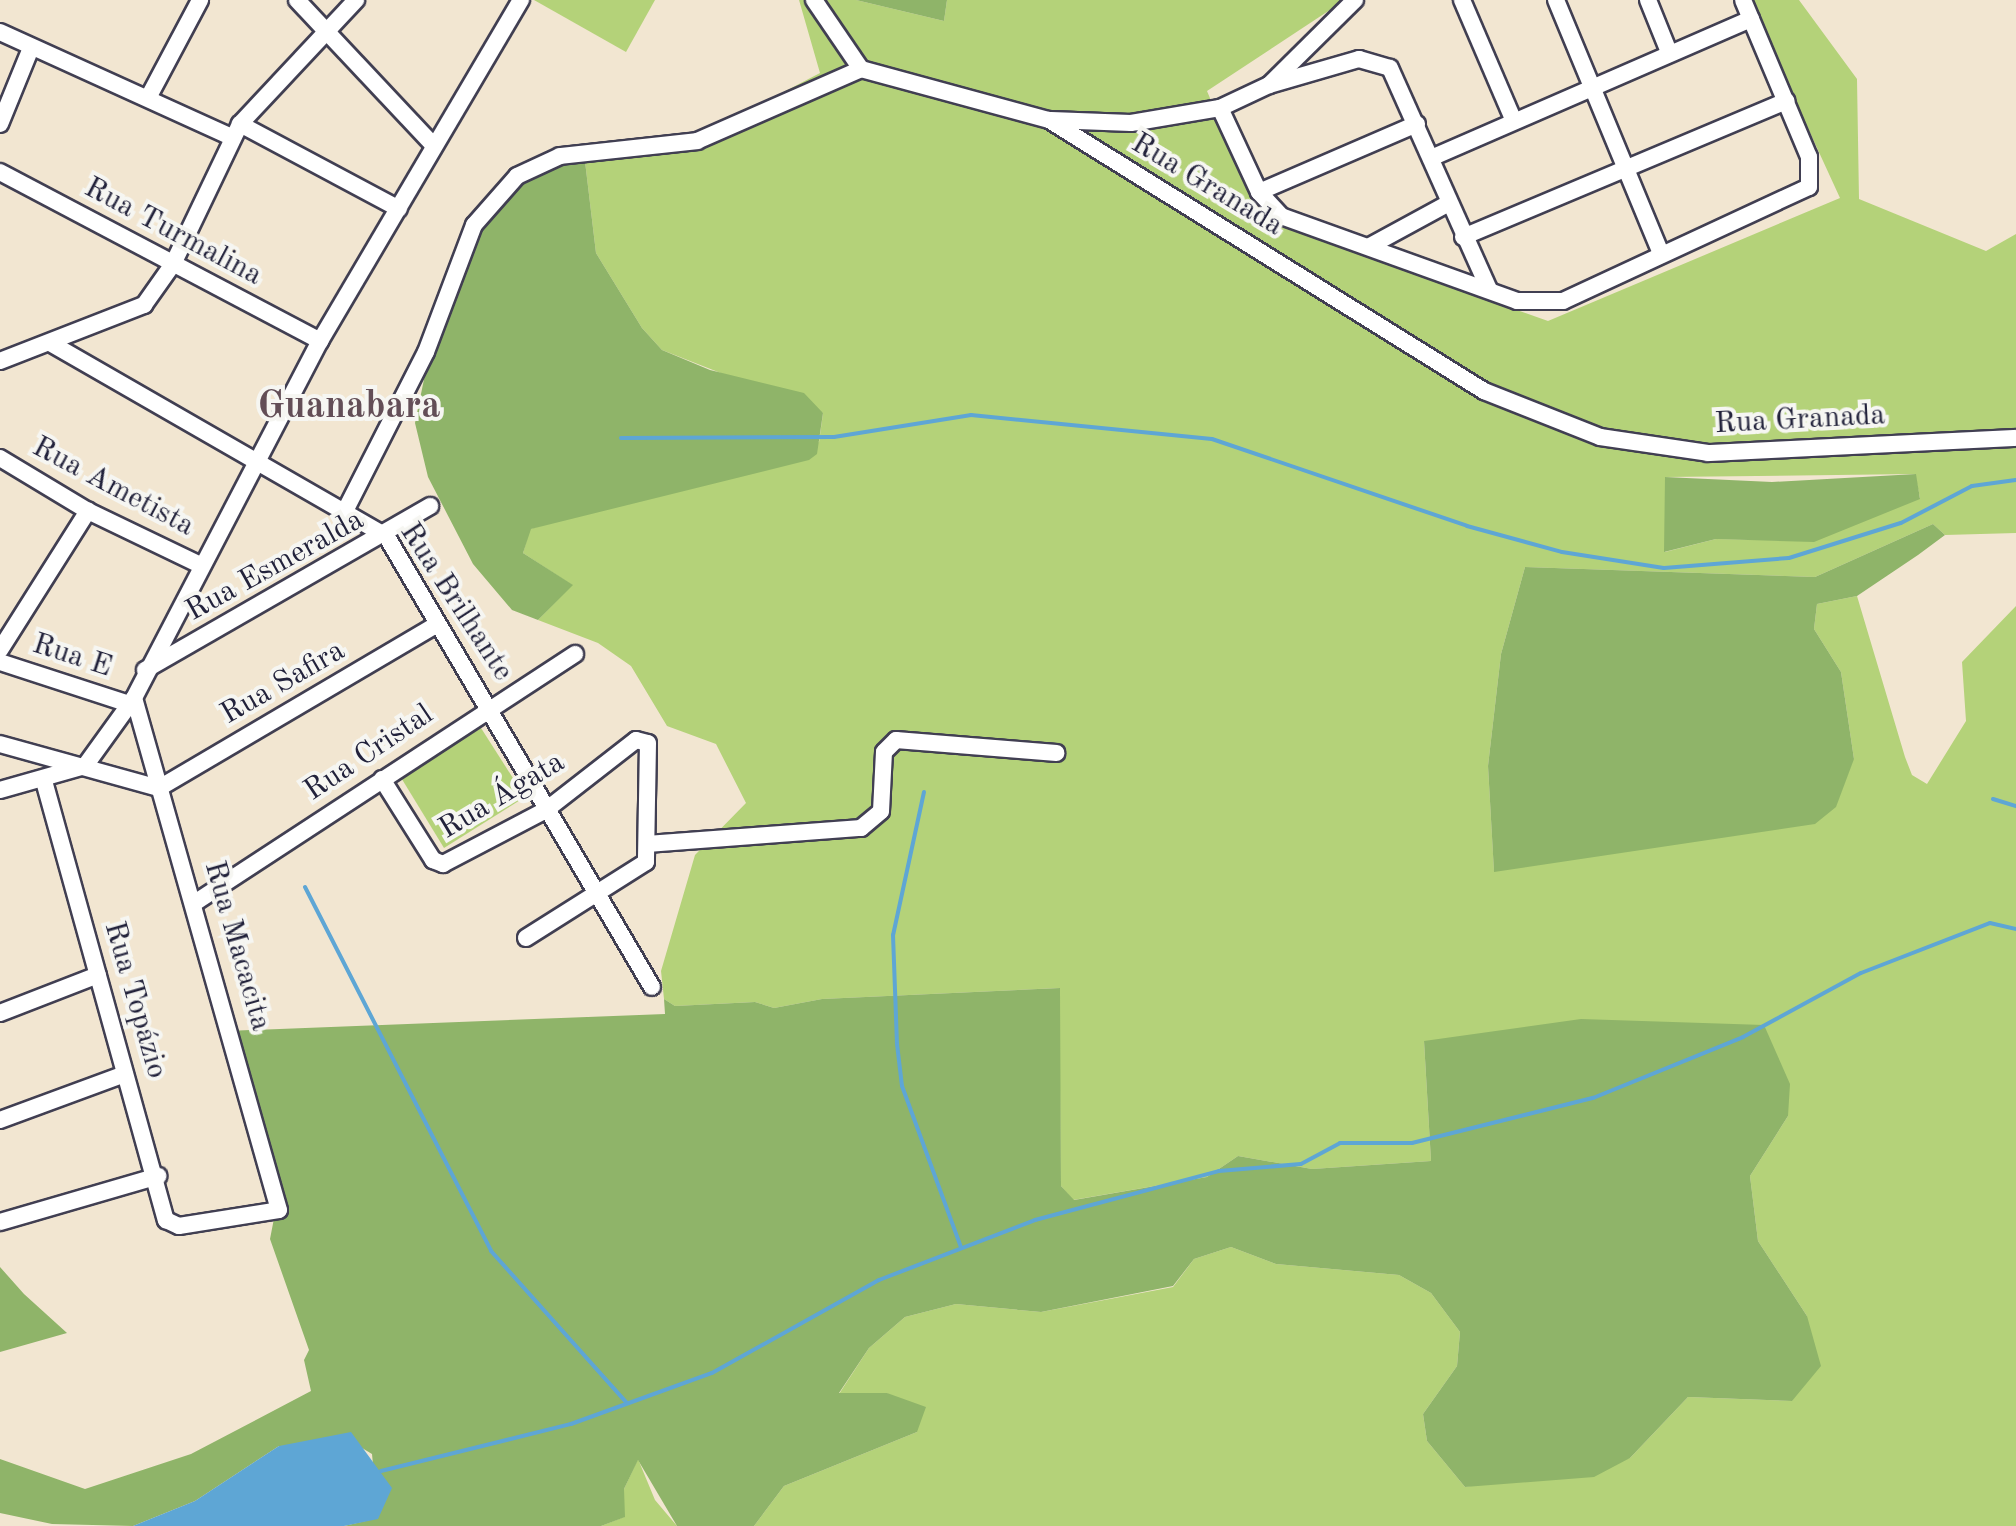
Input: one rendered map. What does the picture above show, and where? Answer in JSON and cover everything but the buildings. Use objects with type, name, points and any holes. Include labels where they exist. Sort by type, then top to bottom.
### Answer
[{"type":"street","points":[[148,98],[200,0]]},
{"type":"street","points":[[297,0],[328,27],[433,145]]},
{"type":"street","points":[[0,361],[139,309],[173,264],[236,130],[356,0]]},
{"type":"street","points":[[0,790],[44,781],[85,766],[130,701],[320,341],[521,0]]},
{"type":"street","points":[[346,509],[426,352],[474,225],[517,176],[560,156],[697,141],[861,69],[814,0]]},
{"type":"street","points":[[1269,85],[1355,0]]},
{"type":"street","points":[[1462,0],[1513,119]]},
{"type":"street","points":[[1556,0],[1624,171],[1660,251]]},
{"type":"street","points":[[1648,0],[1669,52]]},
{"type":"street","points":[[1220,108],[1259,192],[1293,223],[1370,246],[1517,301],[1563,301],[1660,251],[1809,187],[1813,171],[1787,101],[1743,0]]},
{"type":"street","points":[[1431,158],[1513,119],[1751,19]]},
{"type":"street","points":[[0,32],[148,98],[236,130],[399,209]]},
{"type":"street","points":[[0,124],[31,48]]},
{"type":"street","points":[[1049,120],[1131,123],[1220,108],[1269,85],[1359,59],[1383,62],[1417,124],[1463,237],[1489,289]]},
{"type":"street","name":"Rua Granada","points":[[861,69],[1049,120],[1484,391],[1543,418],[1651,449],[1708,453],[2016,438]]},
{"type":"street","points":[[1463,237],[1787,101]]},
{"type":"street","points":[[1259,192],[1417,124]]},
{"type":"street","name":"Rua Turmalina","points":[[0,172],[320,341]]},
{"type":"street","points":[[1370,246],[1449,203]]},
{"type":"street","name":"Rua Brilhante","points":[[52,344],[255,464],[346,509],[387,537],[436,625],[489,705],[546,810],[599,893],[652,987]]},
{"type":"street","name":"Rua Ametista","points":[[0,458],[88,511],[200,565]]},
{"type":"street","name":"Rua Esmeralda","points":[[145,670],[387,537],[430,506]]},
{"type":"street","points":[[0,650],[88,511]]},
{"type":"street","name":"Rua Safira","points":[[159,788],[436,625]]},
{"type":"street","name":"Rua Cristal","points":[[196,902],[489,705],[575,654]]},
{"type":"street","name":"Rua E","points":[[0,662],[130,701]]},
{"type":"street","name":"Rua Macacita","points":[[130,701],[196,902],[279,1210],[179,1226]]},
{"type":"street","name":"Rua Ágata","points":[[382,779],[433,860],[450,861],[546,810],[636,740],[653,749],[647,844]]},
{"type":"street","points":[[526,938],[641,870],[647,844],[861,828],[881,811],[884,752],[896,740],[1056,753]]},
{"type":"street","points":[[0,744],[159,788]]},
{"type":"street","name":"Rua Topázio","points":[[44,781],[125,1074],[158,1176],[166,1220],[179,1226]]},
{"type":"street","points":[[0,1011],[98,975]]},
{"type":"street","points":[[0,1120],[125,1074]]},
{"type":"street","points":[[0,1222],[158,1176]]},
{"type":"green space","points":[[534,0],[655,0],[626,52]]},
{"type":"green space","points":[[799,0],[856,0],[944,21],[947,0],[1345,0],[1207,91],[1260,218],[1548,321],[1840,198],[1749,0],[1799,0],[1857,79],[1859,199],[1986,251],[2016,234],[2016,533],[1945,535],[1933,524],[1815,577],[1525,567],[1501,654],[1488,766],[1494,871],[1854,759],[1841,672],[1814,629],[1817,604],[1857,596],[1905,757],[1912,775],[1927,784],[1966,721],[1962,662],[2016,606],[2016,1526],[754,1526],[784,1486],[917,1432],[887,1393],[839,1394],[869,1348],[905,1317],[956,1304],[1041,1312],[1173,1287],[1194,1259],[1231,1247],[1276,1264],[1399,1275],[1431,1293],[1460,1332],[1457,1366],[1423,1414],[1427,1441],[1465,1487],[1630,1458],[1688,1397],[1792,1401],[1807,1316],[1758,1241],[1750,1176],[1788,1116],[1424,1041],[1431,1161],[1312,1169],[1238,1156],[1207,1177],[1073,1200],[1061,1186],[1059,988],[822,999],[774,1008],[755,1002],[675,1006],[664,999],[661,971],[695,855],[746,803],[716,744],[667,726],[631,666],[598,643],[538,620],[572,585],[523,553],[530,529],[819,442],[823,413],[662,350],[642,328],[596,253],[584,153],[686,143],[820,73]],"holes":[[[1915,474],[1920,498],[1814,541],[1716,539],[1665,552],[1666,477]]]},
{"type":"green space","points":[[856,0],[947,0],[944,21]]},
{"type":"green space","points":[[584,153],[596,253],[642,328],[662,350],[710,370],[804,393],[823,413],[817,454],[809,460],[531,529],[523,553],[573,585],[538,620],[512,610],[473,564],[428,477],[415,423],[429,355],[473,225],[501,182]]},
{"type":"green space","points":[[1916,474],[1920,499],[1814,542],[1716,539],[1664,552],[1665,477],[1772,482]]},
{"type":"green space","points":[[1933,524],[1945,535],[1918,555],[1857,596],[1817,604],[1814,629],[1841,672],[1854,759],[1836,807],[1815,824],[1494,872],[1488,766],[1501,654],[1525,567],[1815,577]]},
{"type":"green space","points":[[481,728],[525,797],[444,848],[400,776]]},
{"type":"green space","points":[[1060,988],[1061,1186],[1074,1200],[1207,1177],[1238,1156],[1312,1169],[1431,1161],[1424,1041],[1581,1019],[1764,1025],[1790,1084],[1788,1116],[1750,1176],[1758,1241],[1807,1316],[1821,1366],[1792,1401],[1688,1397],[1630,1458],[1594,1477],[1465,1487],[1427,1441],[1423,1414],[1457,1366],[1460,1332],[1431,1293],[1399,1275],[1276,1264],[1231,1247],[1194,1259],[1173,1286],[1041,1312],[956,1304],[905,1317],[869,1348],[839,1393],[887,1393],[926,1407],[917,1432],[784,1486],[754,1526],[677,1526],[638,1460],[624,1489],[625,1517],[601,1526],[344,1526],[378,1518],[372,1454],[357,1445],[279,1446],[195,1501],[133,1526],[52,1524],[0,1513],[0,1459],[85,1489],[191,1454],[311,1391],[304,1360],[309,1350],[270,1239],[277,1203],[227,1031],[665,1014],[664,999],[675,1006],[755,1002],[774,1008],[822,999]]},
{"type":"green space","points":[[0,1267],[24,1294],[67,1333],[0,1352]]},
{"type":"green space","points":[[638,1459],[655,1500],[677,1526],[601,1526],[624,1517],[624,1489]]},
{"type":"water","points":[[351,1432],[392,1488],[378,1519],[344,1526],[133,1526],[195,1501],[279,1446]]},
{"type":"waterway","points":[[621,438],[834,437],[971,415],[1212,439],[1467,526],[1562,552],[1664,568],[1789,558],[1901,523],[1972,486],[2016,480]]},
{"type":"waterway","points":[[924,792],[893,935],[897,1044],[902,1086],[961,1247]]},
{"type":"waterway","points":[[1993,799],[2016,806]]},
{"type":"waterway","points":[[305,887],[491,1251],[627,1403]]},
{"type":"waterway","points":[[381,1471],[571,1424],[712,1373],[879,1280],[1035,1220],[1219,1171],[1301,1164],[1340,1143],[1412,1143],[1593,1098],[1743,1037],[1861,973],[1990,923],[2016,929]]},
{"type":"district","name":"Guanabara","points":[[349,408]]}]
